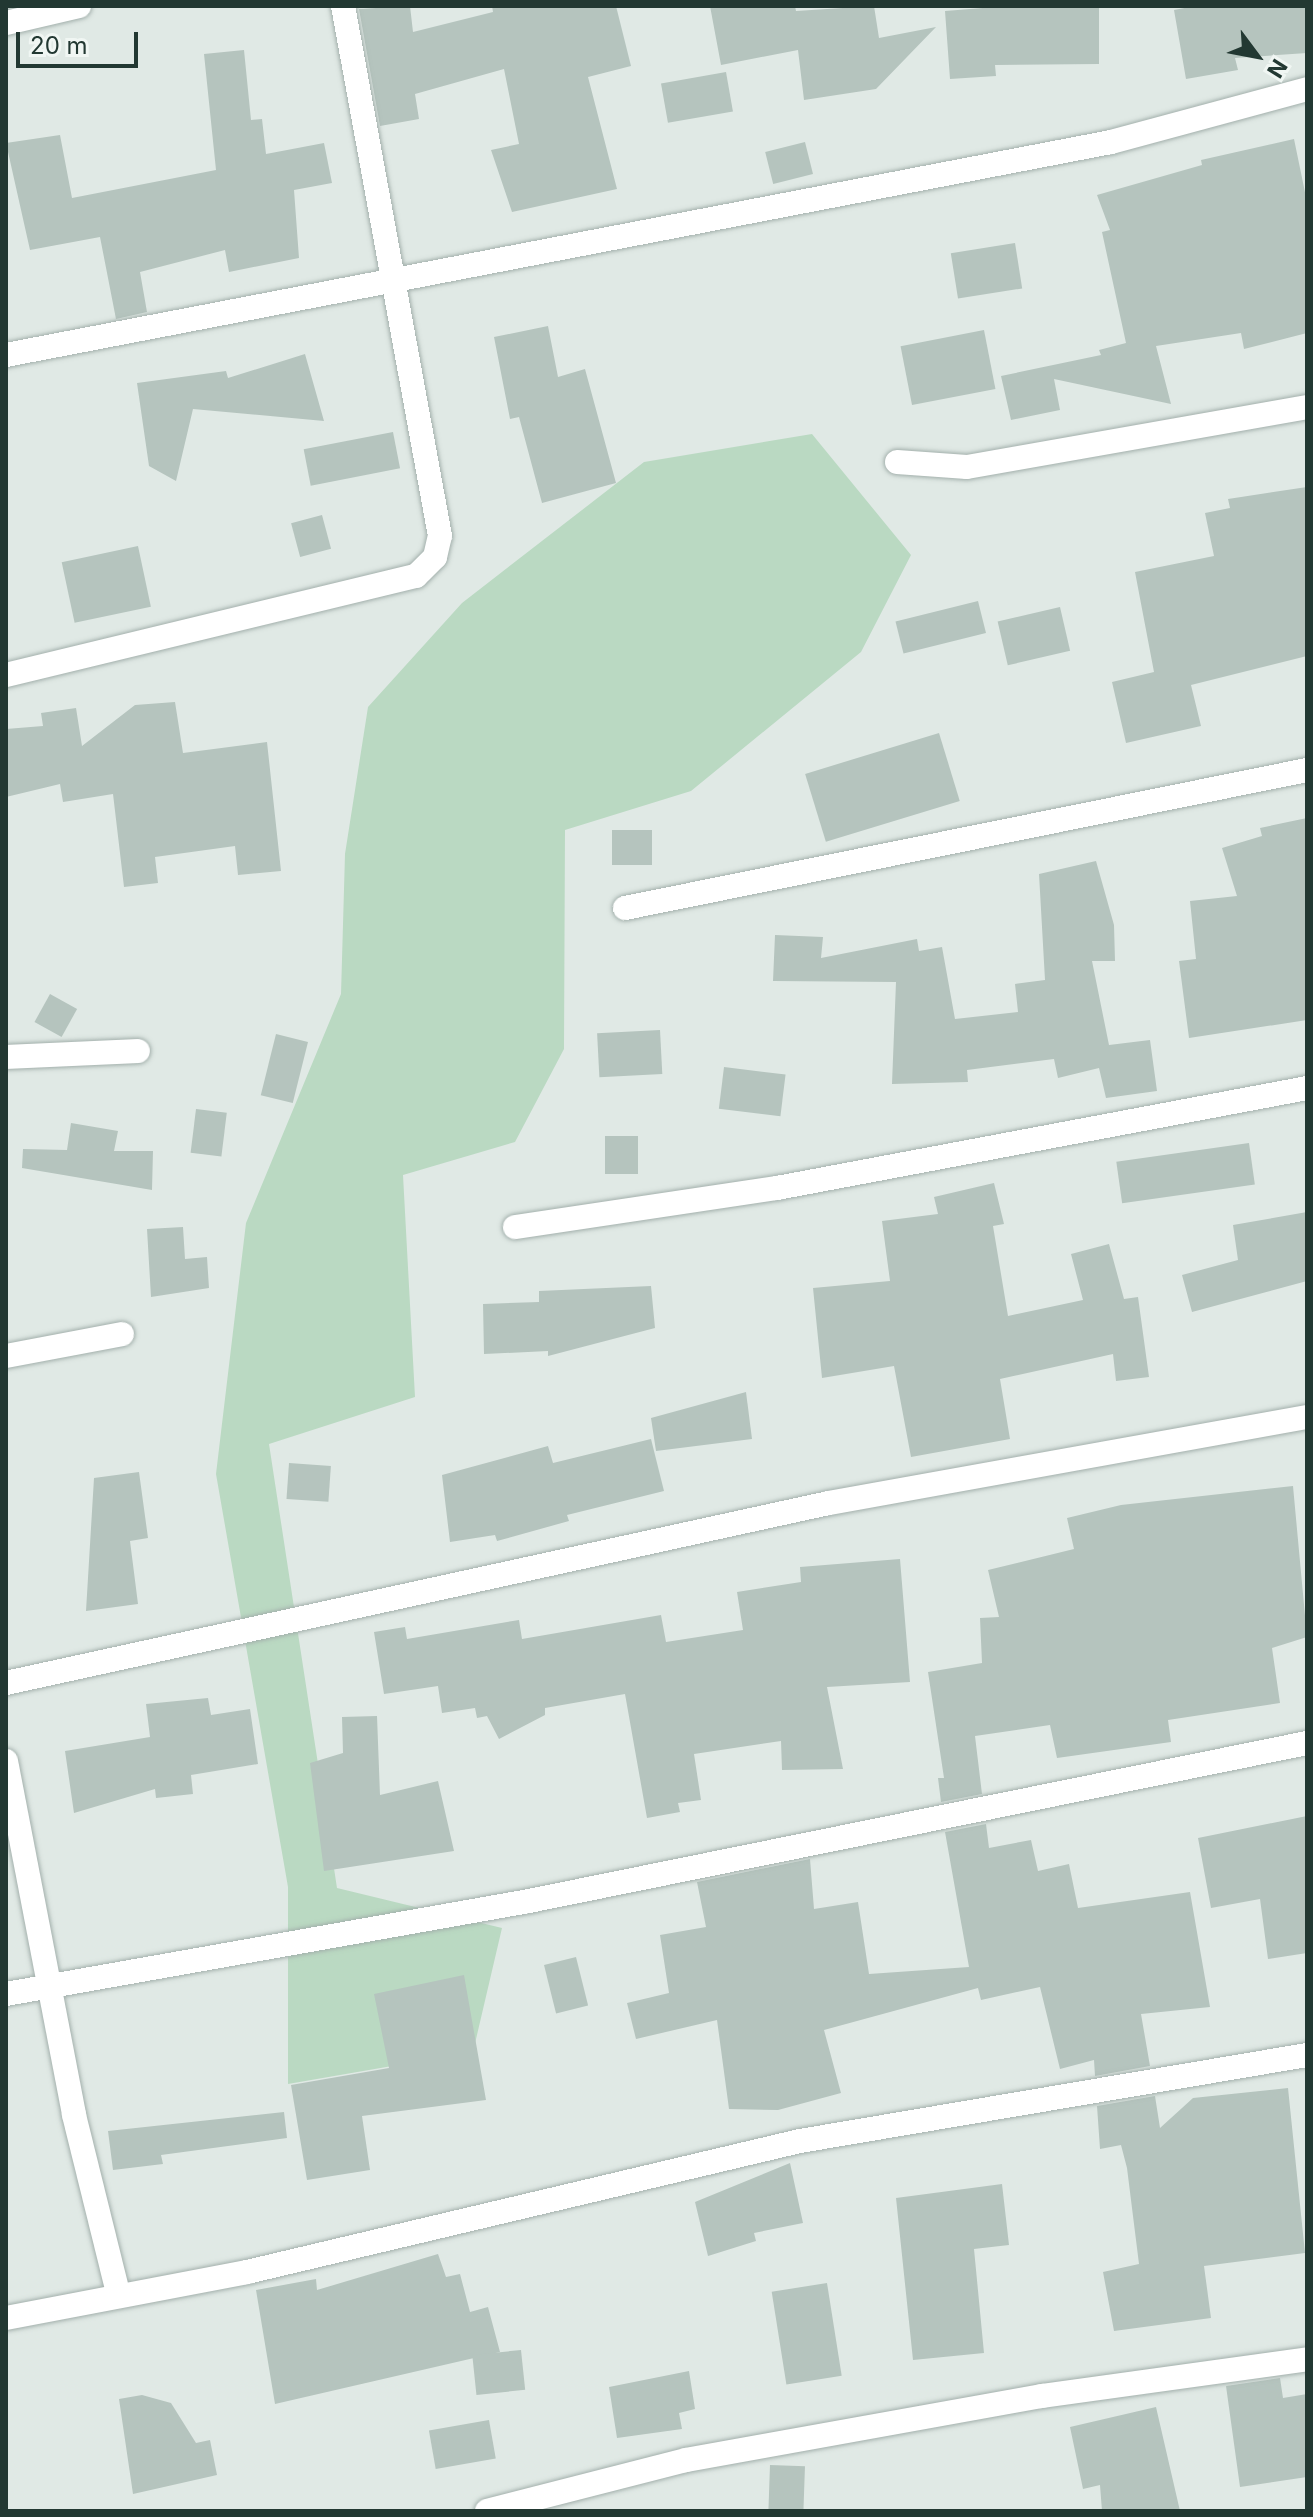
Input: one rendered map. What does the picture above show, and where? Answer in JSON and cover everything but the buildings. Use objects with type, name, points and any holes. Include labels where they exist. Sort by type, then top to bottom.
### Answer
[{"type":"street","points":[[6,23],[79,6]]},
{"type":"street","points":[[6,675],[416,576],[435,557],[440,536],[343,6]]},
{"type":"street","points":[[6,355],[393,284],[914,176],[1111,142],[1307,89]]},
{"type":"street","points":[[897,462],[967,467],[1307,407]]},
{"type":"street","points":[[625,908],[1307,770]]},
{"type":"street","points":[[6,1057],[138,1051]]},
{"type":"street","points":[[515,1227],[777,1188],[1307,1088]]},
{"type":"street","points":[[6,1356],[122,1334]]},
{"type":"street","points":[[6,1683],[829,1503],[1307,1417]]},
{"type":"street","points":[[6,1994],[529,1901],[1307,1743]]},
{"type":"street","points":[[6,1761],[74,2115],[118,2293]]},
{"type":"street","points":[[6,2318],[118,2293],[247,2272],[800,2141],[1307,2055]]},
{"type":"street","points":[[487,2511],[686,2460],[1042,2396],[1307,2359]]},
{"type":"green space","points":[[812,434],[911,555],[861,652],[691,791],[565,830],[564,1049],[515,1142],[403,1175],[415,1397],[269,1444],[337,1888],[502,1928],[473,2052],[288,2084],[288,1887],[216,1474],[246,1223],[341,994],[345,854],[368,707],[462,603],[644,462]]}]
